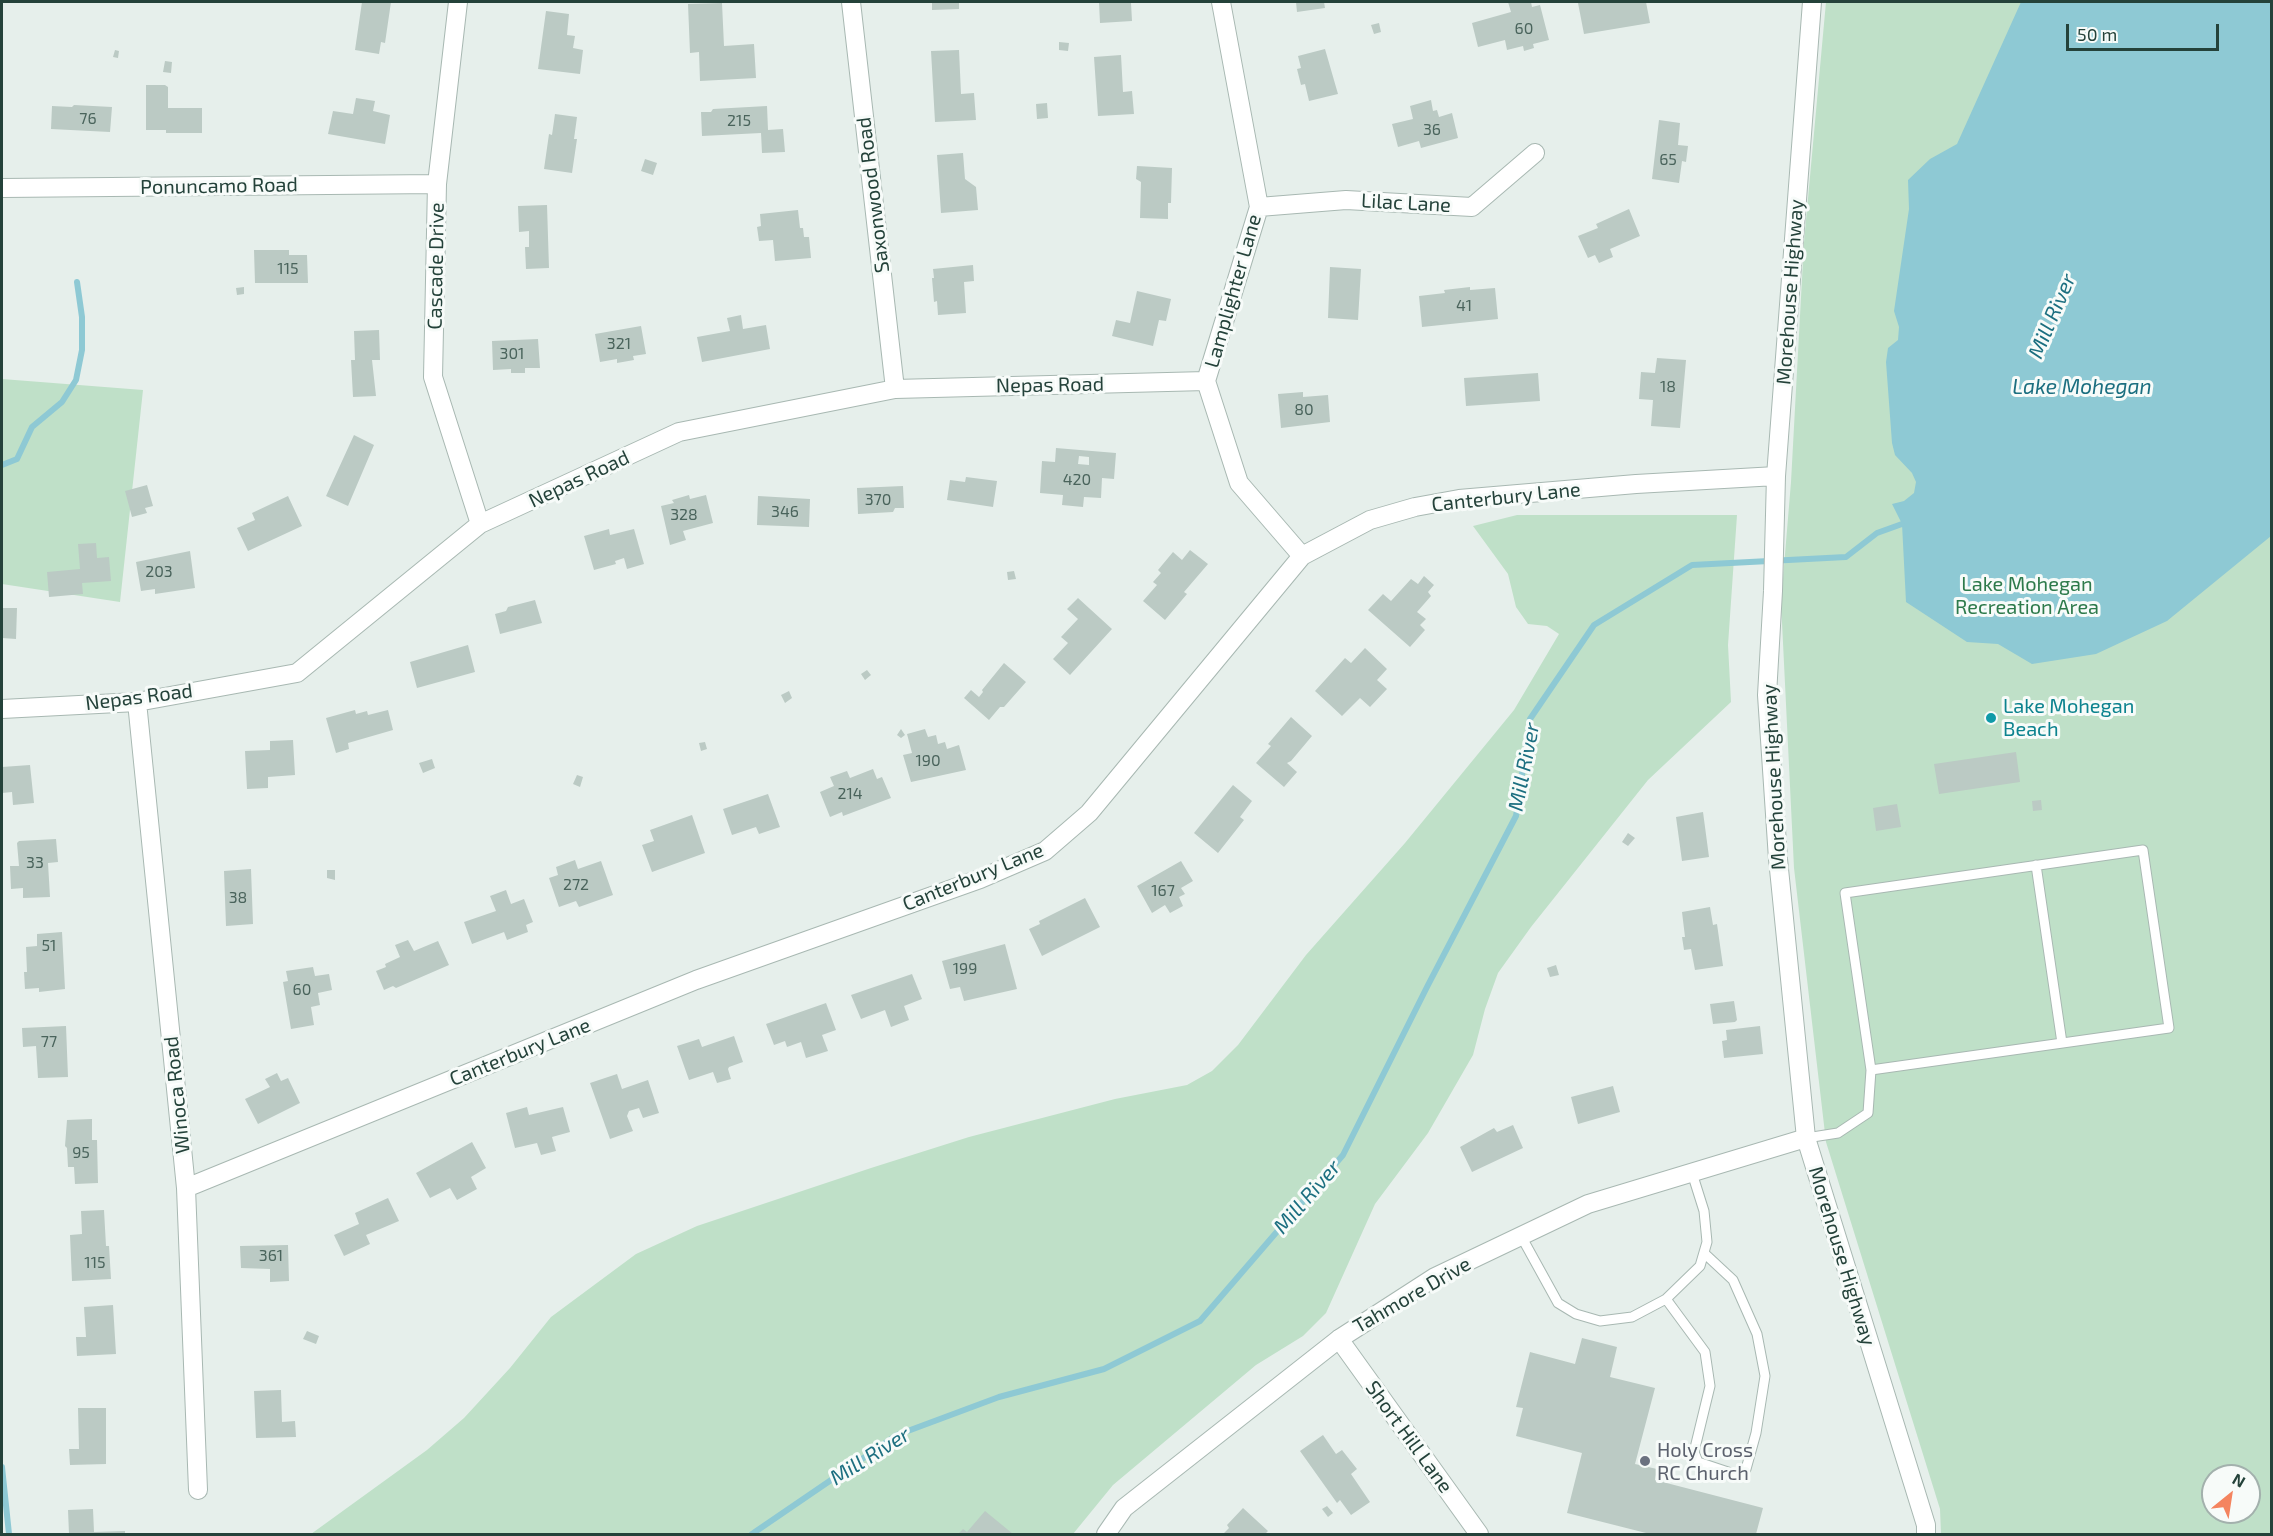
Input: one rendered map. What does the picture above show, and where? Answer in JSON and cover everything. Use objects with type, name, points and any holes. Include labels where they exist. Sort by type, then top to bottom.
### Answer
[{"type":"street","name":"Cascade Drive","points":[[458,2],[437,184],[433,377],[480,524]]},
{"type":"street","name":"Saxonwood Road","points":[[851,2],[896,389]]},
{"type":"street","name":"Lamplighter Lane","points":[[1221,2],[1258,207],[1206,381],[1239,483],[1302,556]]},
{"type":"street","name":"Morehouse Highway","points":[[1812,2],[1776,476],[1767,695],[1778,859],[1806,1138],[1926,1525],[1926,1534]]},
{"type":"street","name":"Lilac Lane","points":[[1258,207],[1346,200],[1472,207],[1535,153]]},
{"type":"street","name":"Ponuncamo Road","points":[[2,188],[437,184]]},
{"type":"street","name":"Nepas Road","points":[[2,709],[137,702],[297,672],[480,524],[679,432],[896,389],[1206,381]]},
{"type":"street","name":"Canterbury Lane","points":[[186,1188],[696,980],[980,879],[1045,851],[1089,813],[1302,556],[1370,520],[1415,507],[1459,498],[1776,476]]},
{"type":"street","name":"Winoca Road","points":[[137,702],[186,1188],[198,1490]]},
{"type":"street","name":"Tahmore Drive","points":[[1106,1534],[1124,1508],[1339,1339],[1435,1277],[1588,1204],[1806,1138]]},
{"type":"street","name":"Short Hill Lane","points":[[1339,1339],[1479,1534]]},
{"type":"lane","points":[[1806,1138],[1838,1133],[1868,1113],[1871,1070],[1845,893],[2143,850],[2169,1028],[1871,1070]]},
{"type":"lane","points":[[2036,865],[2062,1043]]},
{"type":"lane","points":[[1521,1236],[1558,1303],[1576,1314],[1600,1321],[1632,1317],[1666,1299],[1700,1266],[1707,1242],[1704,1211],[1692,1173]]},
{"type":"lane","points":[[1666,1299],[1705,1352],[1710,1386],[1694,1452],[1698,1462],[1734,1474],[1742,1474],[1746,1469],[1756,1433],[1766,1376],[1757,1334],[1733,1280],[1704,1253]]},
{"type":"green space","name":"Lake Mohegan Recreation Area","points":[[1826,2],[2271,2],[2271,1534],[1941,1534],[1940,1509],[1826,1142],[1794,868],[1781,602],[1791,482],[1804,242]]},
{"type":"green space","points":[[2,379],[143,390],[120,602],[2,584]]},
{"type":"green space","points":[[1517,515],[1737,515],[1728,645],[1731,702],[1648,780],[1531,927],[1498,973],[1485,1009],[1473,1055],[1428,1133],[1375,1204],[1326,1313],[1303,1336],[1256,1365],[1113,1485],[1073,1534],[311,1534],[427,1450],[464,1418],[510,1368],[551,1317],[636,1254],[697,1226],[871,1168],[969,1137],[1115,1099],[1187,1085],[1212,1071],[1238,1045],[1306,955],[1405,843],[1514,710],[1559,634],[1547,626],[1528,624],[1516,607],[1508,574],[1473,526]]},
{"type":"water","name":"Lake Mohegan","points":[[2021,2],[2272,2],[2271,536],[2167,621],[2096,654],[2032,664],[1998,644],[1967,642],[1906,602],[1902,524],[1892,504],[1904,501],[1914,493],[1916,482],[1912,473],[1895,455],[1892,443],[1886,362],[1888,348],[1898,340],[1899,327],[1894,311],[1909,209],[1908,180],[1930,159],[1957,144]]},
{"type":"building","points":[[362,2],[391,2],[385,43],[381,42],[379,54],[355,50]]},
{"type":"building","points":[[932,2],[959,2],[959,9],[932,10]]},
{"type":"building","points":[[1099,2],[1131,3],[1132,21],[1100,23]]},
{"type":"building","points":[[1296,2],[1324,2],[1325,8],[1297,12]]},
{"type":"building","points":[[1508,2],[1531,2],[1532,7],[1540,5],[1549,40],[1533,44],[1534,48],[1524,51],[1523,46],[1507,50],[1505,40],[1478,47],[1472,23],[1511,12]]},
{"type":"building","points":[[1646,2],[1650,23],[1584,34],[1578,3]]},
{"type":"building","points":[[722,3],[724,46],[754,44],[756,78],[700,81],[699,52],[690,53],[688,4]]},
{"type":"building","points":[[546,11],[569,14],[567,35],[575,36],[573,48],[583,50],[580,74],[538,69]]},
{"type":"building","points":[[1379,23],[1381,32],[1374,34],[1371,25]]},
{"type":"building","points":[[1059,42],[1069,43],[1068,51],[1059,50]]},
{"type":"building","points":[[1325,49],[1338,94],[1309,101],[1305,84],[1301,85],[1297,69],[1301,68],[1298,56]]},
{"type":"building","points":[[115,50],[119,51],[118,58],[113,57]]},
{"type":"building","points":[[959,50],[961,94],[974,93],[976,120],[935,122],[931,51]]},
{"type":"building","points":[[1121,55],[1123,92],[1132,91],[1134,114],[1098,116],[1094,57]]},
{"type":"building","points":[[165,61],[172,62],[171,73],[163,72]]},
{"type":"building","points":[[146,85],[168,87],[168,108],[202,108],[202,133],[166,133],[166,130],[146,130]]},
{"type":"building","points":[[356,98],[375,101],[373,111],[390,115],[385,144],[328,134],[333,111],[353,114]]},
{"type":"building","points":[[1431,100],[1433,111],[1437,110],[1439,117],[1452,113],[1458,138],[1421,148],[1419,141],[1398,147],[1392,124],[1413,119],[1410,106]]},
{"type":"building","points":[[1047,103],[1048,118],[1037,119],[1036,104]]},
{"type":"building","points":[[74,105],[112,107],[110,132],[51,129],[52,106],[72,107]]},
{"type":"building","points":[[767,106],[768,130],[783,129],[785,152],[762,153],[761,133],[702,136],[701,112],[711,112],[713,109]]},
{"type":"building","points":[[555,114],[577,117],[574,139],[577,139],[572,173],[544,169],[549,134],[552,135]]},
{"type":"building","points":[[1659,120],[1680,123],[1678,145],[1688,146],[1686,162],[1682,161],[1679,183],[1652,179]]},
{"type":"building","points":[[963,153],[965,179],[976,187],[978,210],[941,213],[937,155]]},
{"type":"building","points":[[645,159],[657,163],[653,175],[641,171]]},
{"type":"building","points":[[1137,166],[1172,168],[1168,219],[1140,218],[1141,182],[1136,179]]},
{"type":"building","points":[[547,205],[549,268],[526,269],[525,247],[529,247],[529,231],[519,232],[518,206]]},
{"type":"building","points":[[1629,209],[1640,236],[1610,249],[1613,257],[1599,263],[1595,255],[1588,258],[1578,236],[1598,228],[1596,224]]},
{"type":"building","points":[[798,210],[800,228],[803,228],[804,237],[809,237],[811,258],[775,261],[773,240],[759,241],[757,227],[761,226],[760,214]]},
{"type":"building","points":[[254,250],[289,250],[289,255],[307,255],[308,283],[255,283]]},
{"type":"building","points":[[973,265],[974,281],[964,282],[966,313],[938,315],[937,301],[934,302],[933,269]]},
{"type":"building","points":[[1330,267],[1361,269],[1358,320],[1328,318]]},
{"type":"building","points":[[244,287],[244,294],[237,295],[236,288]]},
{"type":"building","points":[[1470,287],[1470,290],[1495,288],[1498,319],[1422,327],[1419,296]]},
{"type":"building","points":[[1137,291],[1171,299],[1166,321],[1159,320],[1153,346],[1112,336],[1116,320],[1130,323]]},
{"type":"building","points":[[741,315],[743,329],[766,325],[770,349],[702,362],[697,337],[730,331],[727,318]]},
{"type":"building","points":[[641,326],[646,354],[633,356],[634,360],[617,363],[617,359],[600,362],[595,334]]},
{"type":"building","points":[[379,330],[380,360],[372,360],[376,396],[353,397],[351,360],[355,360],[354,331]]},
{"type":"building","points":[[538,339],[540,368],[525,368],[525,373],[511,373],[511,369],[493,370],[492,341]]},
{"type":"building","points":[[1657,358],[1686,360],[1680,428],[1651,426],[1653,400],[1639,399],[1641,372],[1655,373]]},
{"type":"building","points":[[1538,373],[1540,401],[1466,406],[1464,378]]},
{"type":"building","points":[[1303,392],[1303,397],[1328,395],[1330,422],[1281,428],[1278,394]]},
{"type":"building","points":[[354,435],[374,445],[348,506],[326,496]]},
{"type":"building","points":[[1056,448],[1116,453],[1114,479],[1102,478],[1101,498],[1084,497],[1083,507],[1062,505],[1063,495],[1040,493],[1042,461],[1055,462]],"holes":[[[1079,456],[1089,457],[1089,465],[1078,464]]]},
{"type":"building","points":[[966,477],[997,481],[993,507],[947,500],[950,480],[965,482]]},
{"type":"building","points":[[147,485],[153,506],[145,508],[147,513],[132,517],[125,491]]},
{"type":"building","points":[[903,486],[904,508],[895,508],[893,512],[858,514],[857,488]]},
{"type":"building","points":[[689,495],[690,499],[706,495],[713,523],[683,531],[686,540],[670,545],[661,506],[674,503],[672,500]]},
{"type":"building","points":[[288,496],[302,526],[248,551],[237,528],[255,520],[252,513]]},
{"type":"building","points":[[758,496],[810,499],[809,527],[757,525]]},
{"type":"building","points":[[609,529],[610,535],[634,529],[644,564],[627,569],[624,558],[615,561],[616,564],[594,570],[584,536]]},
{"type":"building","points":[[96,543],[97,558],[109,557],[111,581],[82,583],[83,594],[49,597],[47,572],[80,569],[78,544]]},
{"type":"building","points":[[1190,550],[1208,564],[1184,592],[1187,594],[1165,620],[1143,601],[1157,585],[1153,582],[1161,573],[1158,570],[1173,552],[1182,560]]},
{"type":"building","points":[[190,551],[195,588],[155,594],[155,589],[141,591],[136,562]]},
{"type":"building","points":[[1014,571],[1016,579],[1008,580],[1007,572]]},
{"type":"building","points":[[1424,576],[1434,585],[1428,592],[1431,596],[1417,612],[1426,619],[1420,625],[1425,630],[1410,647],[1368,610],[1383,594],[1391,601],[1411,579],[1418,584]]},
{"type":"building","points":[[1078,598],[1112,629],[1070,675],[1053,659],[1068,643],[1061,637],[1078,619],[1067,609]]},
{"type":"building","points":[[535,600],[542,623],[500,634],[495,614],[506,611],[508,607]]},
{"type":"building","points":[[2,608],[17,608],[16,639],[2,638]]},
{"type":"building","points":[[468,645],[475,672],[417,688],[410,662]]},
{"type":"building","points":[[1365,648],[1387,669],[1377,680],[1387,689],[1370,707],[1360,698],[1342,716],[1315,691],[1345,658],[1351,663]]},
{"type":"building","points":[[1004,663],[1026,682],[989,720],[964,698],[971,690],[979,697]]},
{"type":"building","points":[[867,670],[871,675],[865,680],[861,674]]},
{"type":"building","points":[[789,691],[792,698],[785,703],[781,695]]},
{"type":"building","points":[[355,710],[356,714],[367,711],[368,715],[388,710],[393,730],[348,743],[349,749],[336,753],[326,718]]},
{"type":"building","points":[[1291,717],[1312,736],[1287,763],[1297,772],[1284,787],[1256,763],[1271,746],[1268,744]]},
{"type":"building","points":[[901,729],[905,735],[901,738],[897,735]]},
{"type":"building","points":[[925,729],[928,737],[936,735],[938,744],[945,742],[947,749],[959,745],[966,770],[911,782],[903,755],[912,753],[907,734]]},
{"type":"building","points":[[293,740],[295,775],[268,777],[268,788],[247,789],[245,751],[270,750],[270,741]]},
{"type":"building","points":[[705,742],[707,749],[701,751],[699,743]]},
{"type":"building","points":[[2016,752],[2020,782],[1939,794],[1934,764]]},
{"type":"building","points":[[432,759],[435,768],[423,773],[419,763]]},
{"type":"building","points":[[30,765],[34,803],[13,805],[12,792],[2,793],[2,767]]},
{"type":"building","points":[[873,769],[877,779],[882,777],[891,798],[843,816],[842,812],[830,817],[820,792],[834,786],[830,777],[847,771],[850,778]]},
{"type":"building","points":[[577,775],[583,777],[580,787],[573,784]]},
{"type":"building","points":[[1233,785],[1252,801],[1240,817],[1244,820],[1218,853],[1194,833]]},
{"type":"building","points":[[768,794],[780,827],[759,834],[756,827],[732,835],[723,809]]},
{"type":"building","points":[[2041,800],[2042,810],[2033,811],[2032,801]]},
{"type":"building","points":[[1897,804],[1901,827],[1876,831],[1873,808]]},
{"type":"building","points":[[1703,812],[1709,857],[1682,861],[1676,817]]},
{"type":"building","points":[[692,815],[705,853],[652,872],[642,845],[654,841],[650,830]]},
{"type":"building","points":[[1628,833],[1635,838],[1628,846],[1622,842]]},
{"type":"building","points":[[56,839],[58,862],[48,863],[50,897],[23,898],[23,888],[11,889],[10,866],[19,866],[17,843]]},
{"type":"building","points":[[575,860],[578,869],[601,861],[613,895],[579,907],[576,901],[559,907],[549,878],[558,875],[556,867]]},
{"type":"building","points":[[1181,861],[1193,881],[1181,888],[1185,894],[1179,897],[1183,906],[1170,913],[1165,905],[1152,913],[1137,886]]},
{"type":"building","points":[[251,869],[253,924],[226,926],[224,871]]},
{"type":"building","points":[[327,870],[335,870],[335,880],[327,878]]},
{"type":"building","points":[[506,890],[511,904],[524,899],[533,922],[526,925],[528,932],[507,940],[504,932],[472,944],[464,922],[496,911],[490,896]]},
{"type":"building","points":[[1085,898],[1100,927],[1042,956],[1029,929],[1040,924],[1039,921]]},
{"type":"building","points":[[1710,907],[1713,925],[1717,924],[1723,966],[1695,970],[1691,949],[1684,950],[1682,912]]},
{"type":"building","points":[[62,932],[65,989],[39,992],[39,988],[25,989],[26,947],[37,946],[37,934]]},
{"type":"building","points":[[408,940],[414,951],[438,941],[449,965],[396,988],[393,986],[384,990],[376,971],[400,957],[395,945]]},
{"type":"building","points":[[1005,944],[1017,989],[964,1001],[960,987],[950,989],[942,961]]},
{"type":"building","points":[[1556,965],[1559,975],[1550,977],[1547,968]]},
{"type":"building","points":[[313,967],[315,976],[329,974],[332,990],[318,993],[320,1005],[311,1007],[314,1025],[291,1029],[283,982],[288,981],[286,971]]},
{"type":"building","points":[[912,974],[922,999],[904,1006],[909,1020],[891,1027],[885,1010],[861,1019],[851,995]]},
{"type":"building","points":[[1734,1001],[1737,1020],[1713,1024],[1710,1004]]},
{"type":"building","points":[[826,1003],[836,1030],[822,1035],[828,1051],[806,1058],[801,1042],[787,1047],[785,1041],[774,1045],[766,1024]]},
{"type":"building","points":[[66,1026],[68,1077],[38,1078],[36,1046],[23,1047],[22,1028]]},
{"type":"building","points":[[1760,1026],[1763,1054],[1724,1058],[1722,1041],[1727,1040],[1726,1030]]},
{"type":"building","points":[[734,1036],[743,1062],[729,1067],[731,1079],[717,1083],[713,1072],[689,1080],[677,1046],[699,1039],[702,1047]]},
{"type":"building","points":[[277,1073],[281,1081],[288,1078],[300,1103],[258,1124],[245,1099],[270,1087],[265,1079]]},
{"type":"building","points":[[617,1074],[622,1089],[648,1080],[659,1113],[643,1118],[639,1108],[629,1111],[627,1116],[633,1131],[610,1139],[590,1083]]},
{"type":"building","points":[[1613,1086],[1620,1112],[1578,1124],[1571,1097]]},
{"type":"building","points":[[527,1107],[529,1115],[563,1107],[570,1132],[552,1137],[556,1151],[541,1155],[537,1143],[515,1148],[506,1113]]},
{"type":"building","points":[[92,1119],[92,1140],[97,1140],[98,1183],[75,1184],[74,1167],[68,1167],[65,1146],[67,1120]]},
{"type":"building","points":[[1513,1125],[1523,1148],[1472,1172],[1460,1147],[1494,1128],[1497,1132]]},
{"type":"building","points":[[472,1142],[486,1168],[471,1177],[477,1189],[457,1200],[450,1188],[430,1198],[416,1173]]},
{"type":"building","points":[[388,1198],[399,1221],[366,1235],[370,1244],[344,1256],[334,1235],[359,1224],[355,1213]]},
{"type":"building","points":[[104,1210],[111,1279],[72,1281],[70,1235],[82,1234],[81,1211]]},
{"type":"building","points":[[288,1245],[289,1281],[270,1282],[270,1269],[241,1268],[240,1246]]},
{"type":"building","points":[[113,1305],[116,1354],[77,1356],[76,1337],[86,1337],[84,1307]]},
{"type":"building","points":[[307,1331],[319,1336],[316,1344],[303,1339]]},
{"type":"building","points":[[1582,1338],[1617,1347],[1610,1377],[1655,1388],[1635,1464],[1657,1469],[1655,1480],[1763,1508],[1756,1534],[1650,1534],[1567,1513],[1582,1453],[1516,1436],[1523,1408],[1516,1407],[1530,1352],[1575,1364]]},
{"type":"building","points":[[281,1390],[282,1422],[295,1421],[296,1437],[256,1438],[254,1391]]},
{"type":"building","points":[[78,1408],[106,1408],[106,1464],[70,1465],[69,1449],[79,1449]]},
{"type":"building","points":[[1323,1435],[1336,1454],[1342,1450],[1357,1469],[1351,1474],[1370,1502],[1351,1515],[1340,1500],[1337,1503],[1300,1451]]},
{"type":"building","points":[[1327,1506],[1333,1513],[1328,1517],[1322,1509]]},
{"type":"building","points":[[1243,1508],[1268,1531],[1265,1534],[1223,1534],[1229,1528],[1227,1525]]},
{"type":"building","points":[[93,1509],[94,1532],[125,1531],[125,1534],[69,1534],[68,1510]]},
{"type":"building","points":[[985,1511],[1013,1534],[958,1534],[963,1529],[967,1532]]},
{"type":"waterway","points":[[2,465],[17,459],[32,427],[62,402],[76,380],[82,350],[82,317],[77,282]]},
{"type":"waterway","name":"Mill River","points":[[752,1534],[897,1435],[999,1397],[1104,1369],[1200,1321],[1343,1155],[1516,816],[1530,719],[1594,625],[1692,565],[1846,557],[1877,533],[1902,524]]},
{"type":"waterway","points":[[2,1467],[9,1534]]},
{"type":"place","name":"Lake Mohegan Beach","points":[[1991,718]]},
{"type":"place","name":"Holy Cross RC Church","points":[[1645,1461]]}]
